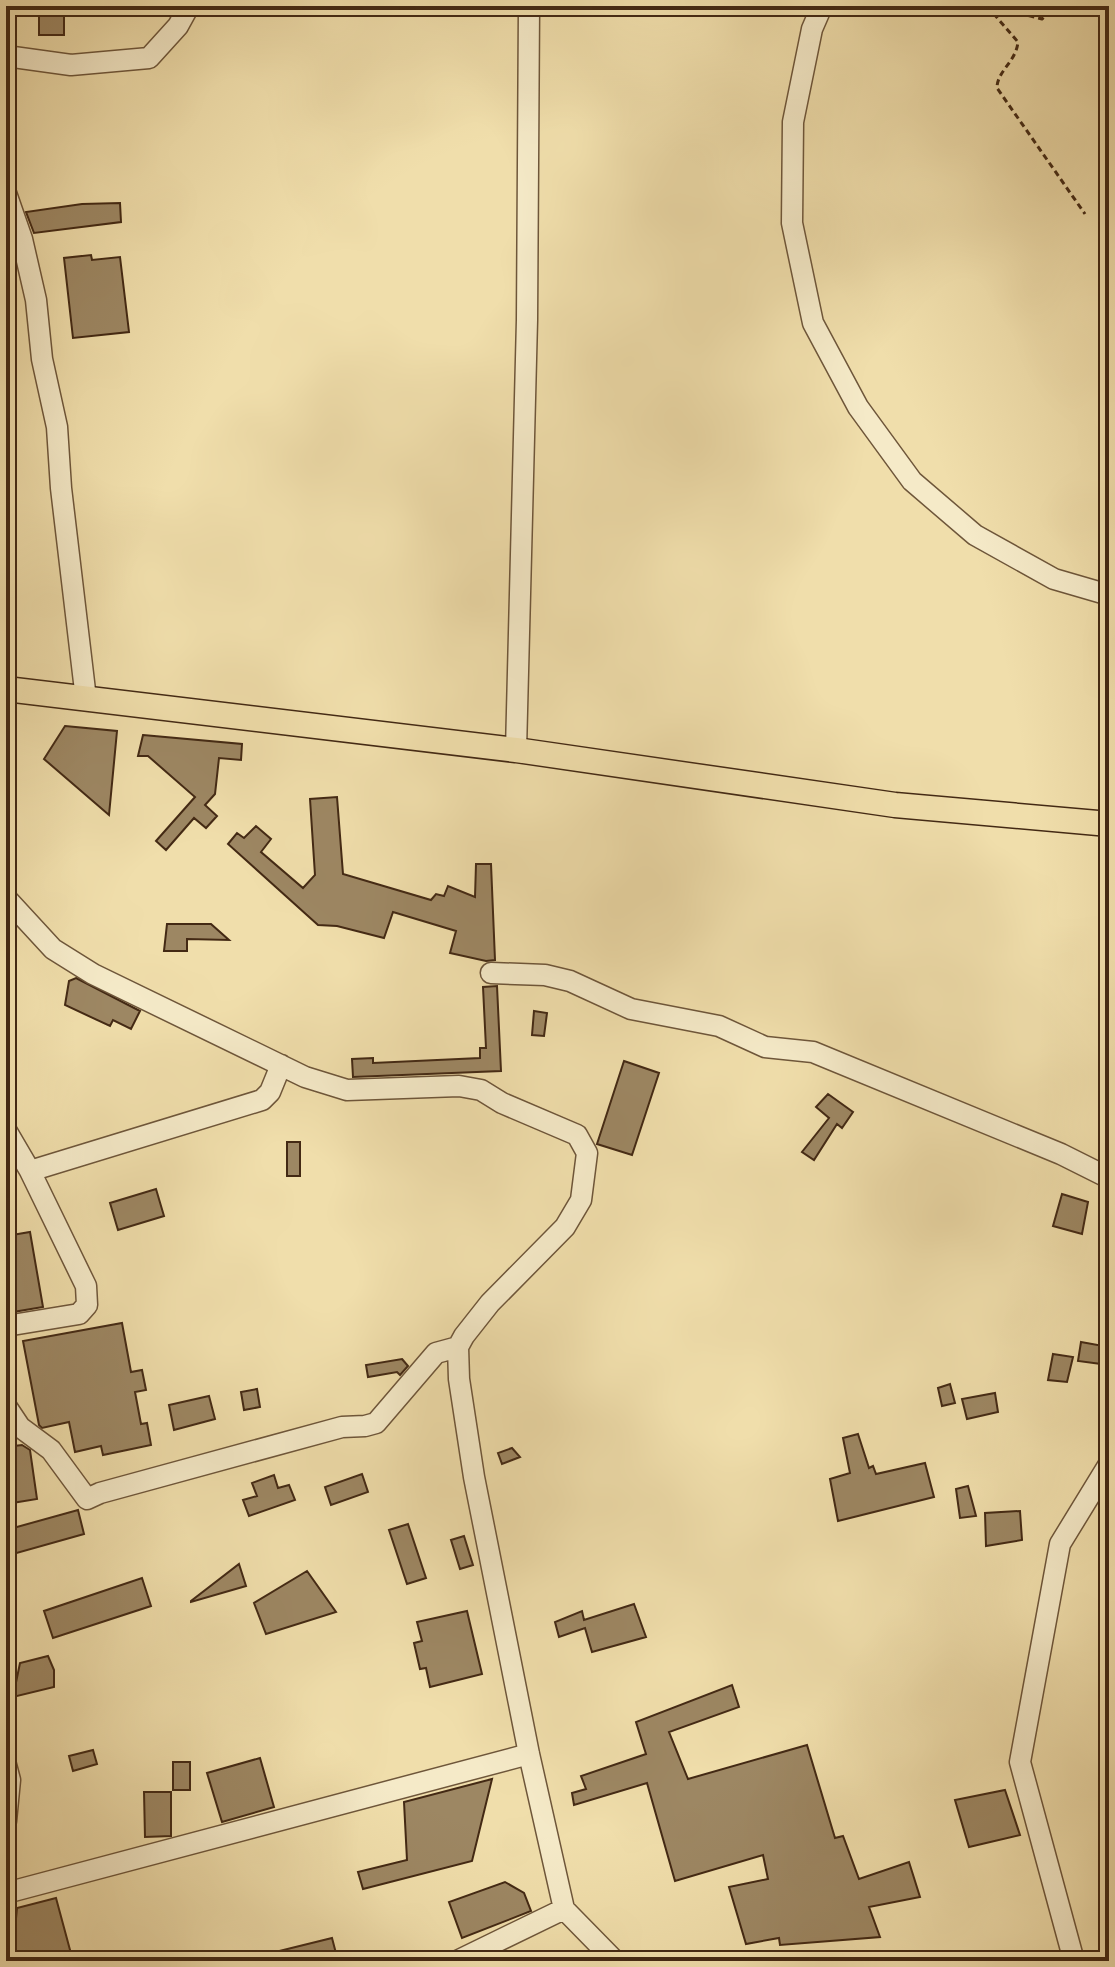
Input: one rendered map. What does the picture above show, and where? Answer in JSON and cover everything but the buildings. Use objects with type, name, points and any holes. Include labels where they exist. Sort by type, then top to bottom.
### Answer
[{"type":"main road","points":[[6,689],[516,750],[895,805],[1109,824]]},
{"type":"street","points":[[6,56],[71,65],[149,58],[178,26],[189,6]]},
{"type":"street","points":[[516,750],[527,320],[529,6]]},
{"type":"street","points":[[822,6],[812,29],[793,122],[792,223],[813,323],[858,407],[912,481],[975,535],[1054,579],[1109,595]]},
{"type":"street","points":[[6,193],[22,239],[36,300],[42,359],[57,427],[61,488],[86,699]]},
{"type":"street","points":[[6,898],[53,949],[93,974],[305,1077],[347,1090],[459,1086],[481,1090],[502,1103],[577,1135],[587,1153],[581,1200],[565,1227],[490,1303],[458,1347],[459,1379],[474,1477],[529,1754],[564,1909],[618,1961]]},
{"type":"street","points":[[491,973],[545,975],[570,981],[631,1009],[719,1026],[765,1047],[813,1052],[1061,1154],[1109,1178]]},
{"type":"street","points":[[30,1171],[262,1100],[270,1092],[281,1065]]},
{"type":"street","points":[[6,1130],[30,1171],[86,1286],[87,1305],[79,1314],[6,1326]]},
{"type":"street","points":[[6,1406],[20,1427],[51,1450],[87,1499],[342,1427],[376,1423],[436,1353],[458,1347]]},
{"type":"street","points":[[1074,1961],[1020,1762],[1060,1544],[1109,1464]]},
{"type":"street","points":[[6,1893],[529,1754]]},
{"type":"street","points":[[6,1765],[10,1780],[6,1821]]},
{"type":"street","points":[[457,1961],[564,1909]]},
{"type":"path","points":[[987,6],[1018,42],[1017,55],[997,80],[997,88],[1085,214]]},
{"type":"path","points":[[1012,6],[1018,13],[1042,19],[1057,6]]}]
